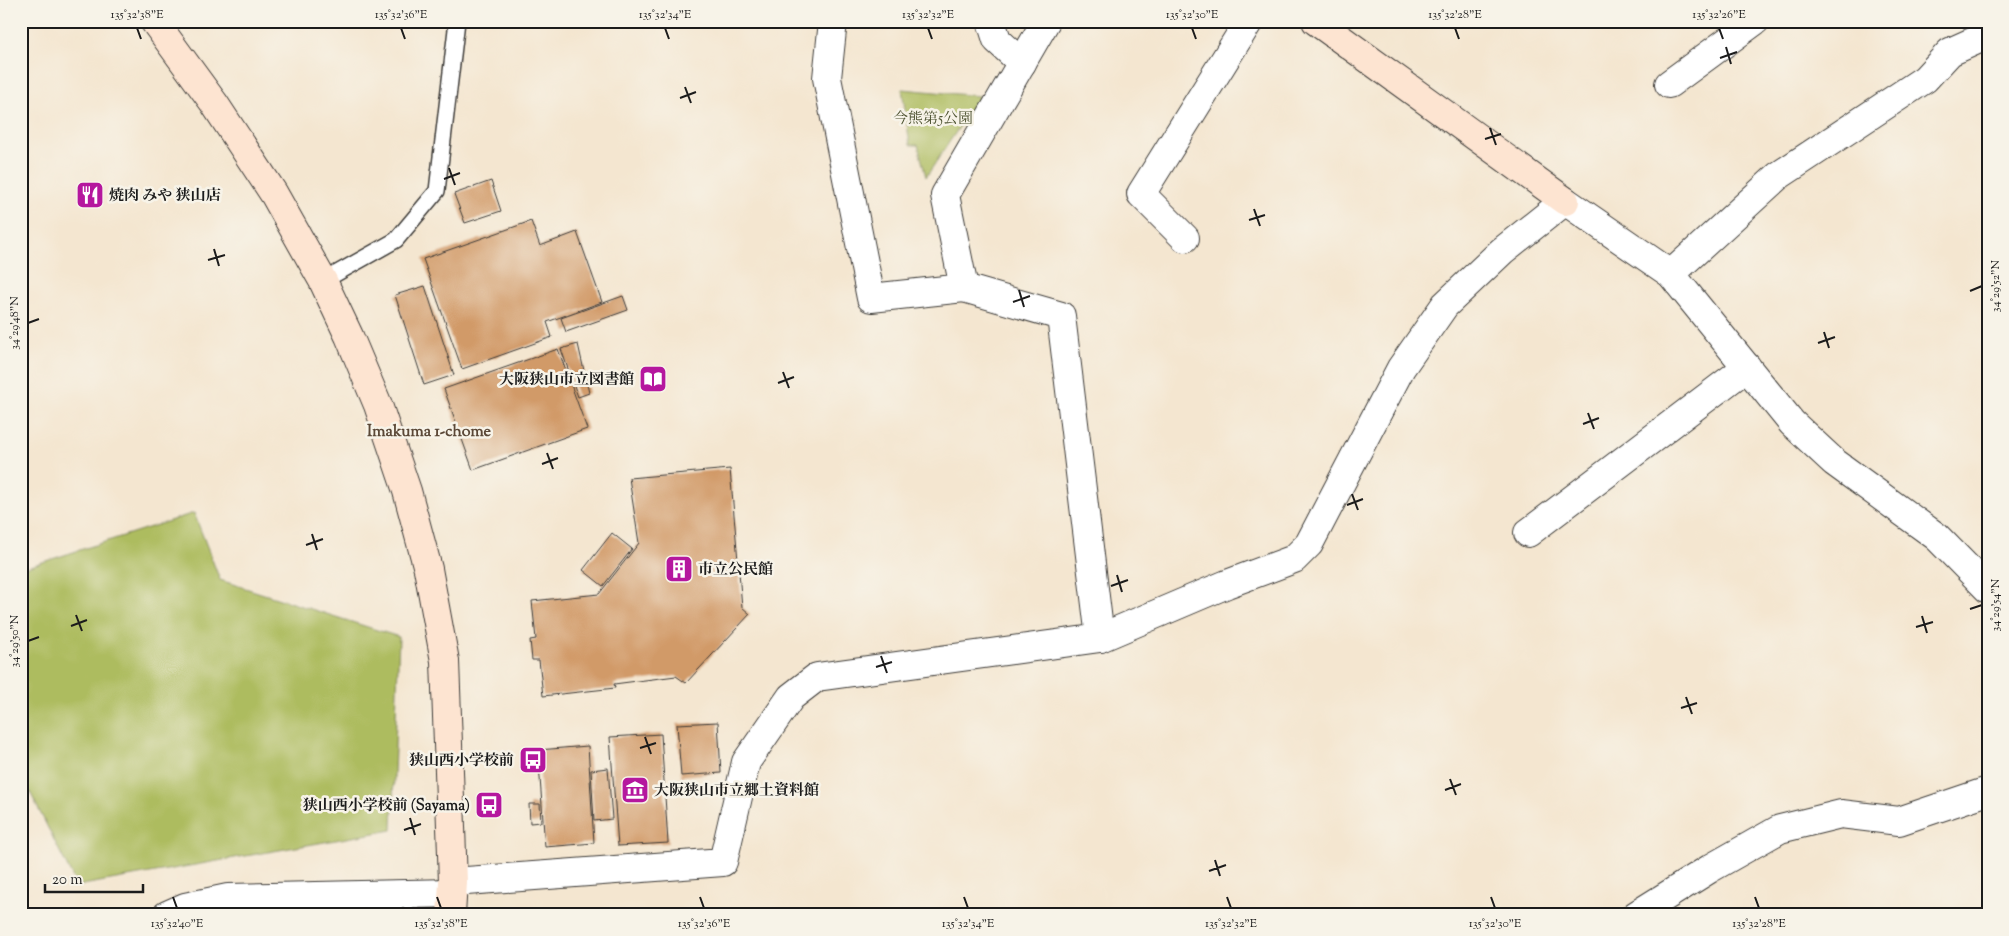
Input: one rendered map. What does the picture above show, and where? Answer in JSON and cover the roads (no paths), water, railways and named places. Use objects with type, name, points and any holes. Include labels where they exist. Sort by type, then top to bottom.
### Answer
[{"type":"street","points":[[154,21],[214,103],[269,186],[323,281],[350,336],[378,405],[407,491],[428,569],[445,661],[452,896]]},
{"type":"street","points":[[833,21],[827,78],[871,298],[964,288],[1061,316],[1100,638]]},
{"type":"street","points":[[991,21],[997,40],[1022,63]]},
{"type":"street","points":[[964,288],[945,195],[1046,21]]},
{"type":"street","points":[[1185,238],[1141,194],[1249,21]]},
{"type":"street","points":[[1316,21],[1565,201],[1671,274],[1792,423],[1834,462],[1937,537],[1988,589]]},
{"type":"street","points":[[1669,84],[1755,21]]},
{"type":"street","points":[[1671,274],[1778,176],[1925,79],[1950,52],[1988,35]]},
{"type":"street","points":[[168,915],[185,908],[228,898],[452,896],[723,862],[746,762],[791,697],[817,677],[1100,638],[1227,584],[1294,559],[1309,544],[1401,368],[1445,305],[1502,251],[1565,201]]},
{"type":"street","points":[[1528,534],[1747,367]]},
{"type":"street","points":[[1636,915],[1711,868],[1780,829],[1841,814],[1899,821],[1988,791]]},
{"type":"lane","points":[[323,281],[396,240],[437,191],[457,21]]},
{"type":"place","name":"焼肉 みや 狭山店","points":[[90,195]]},
{"type":"place","name":"大阪狭山市立図書館","points":[[653,379]]},
{"type":"place","name":"市立公民館","points":[[679,569]]},
{"type":"place","name":"狭山西小学校前","points":[[533,760]]},
{"type":"place","name":"大阪狭山市立郷土資料館","points":[[635,790]]},
{"type":"place","name":"狭山西小学校前 (Sayama)","points":[[489,805]]},
{"type":"district","name":"Imakuma 1-chome","points":[[429,430]]},
{"type":"park label","name":"今熊第5公園","points":[[933,118]]}]
